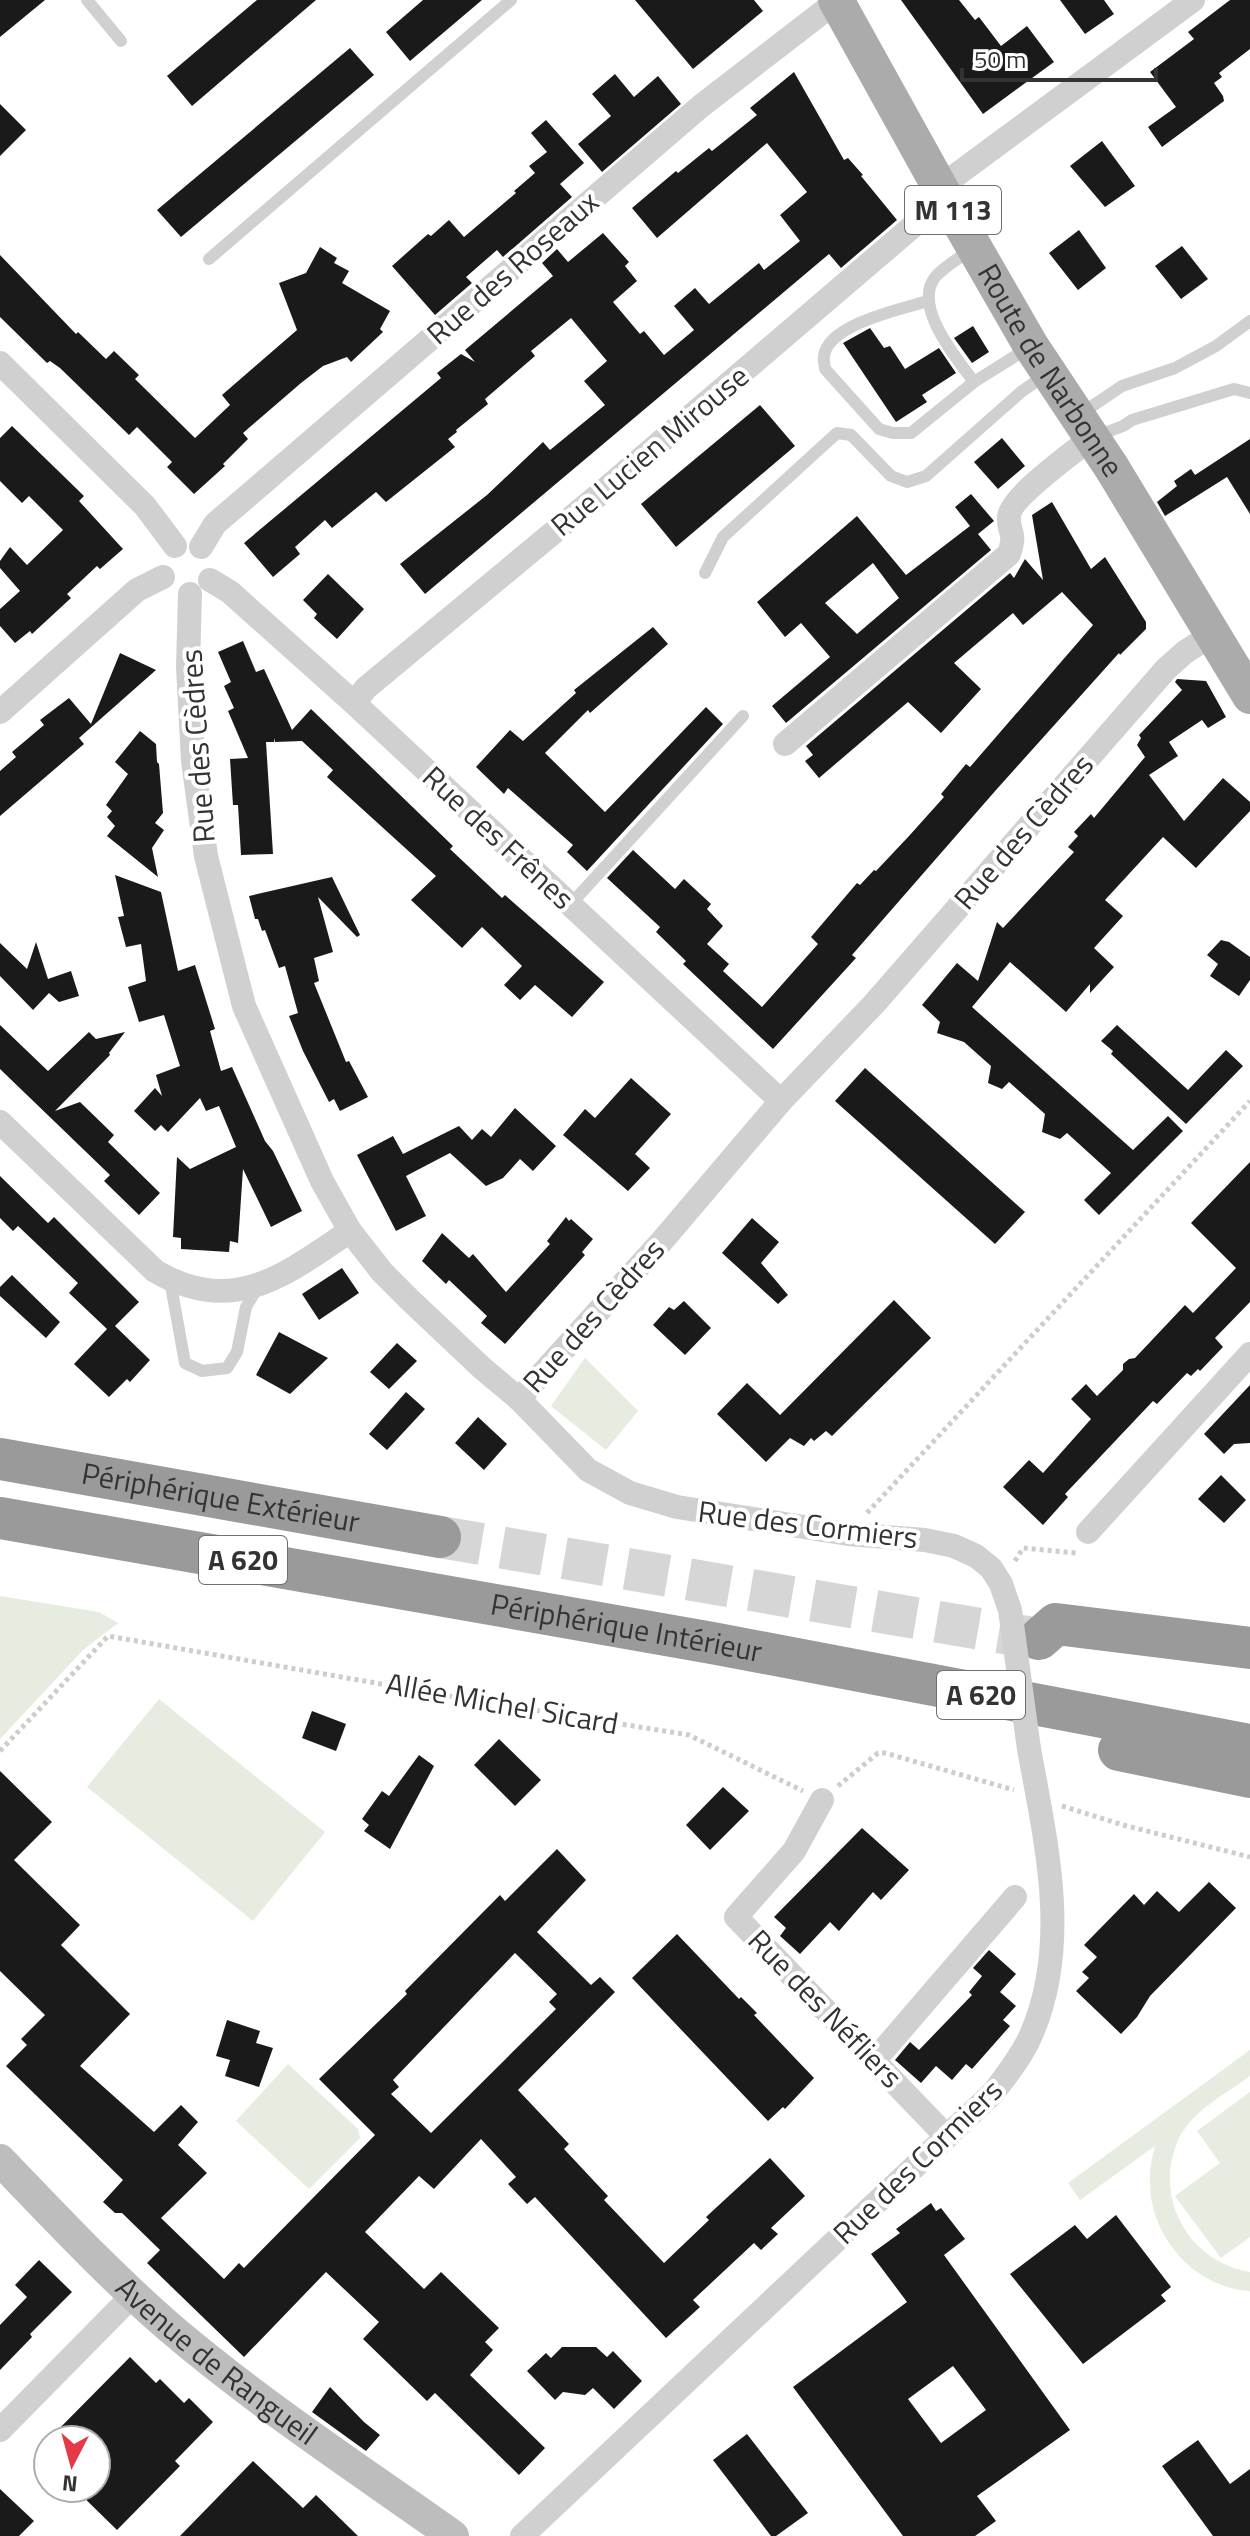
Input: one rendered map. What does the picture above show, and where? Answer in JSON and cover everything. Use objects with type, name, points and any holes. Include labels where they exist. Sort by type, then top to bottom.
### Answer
[{"type":"highway","name":"Périphérique Extérieur","points":[[0,1459],[440,1537]]},
{"type":"highway","name":"Périphérique Intérieur","points":[[0,1518],[712,1643],[1250,1745]]},
{"type":"highway","name":"A 620","points":[[1250,1648],[1056,1624],[1039,1639],[1250,1677]]},
{"type":"highway","points":[[712,1643],[737,1674],[1250,1777]]},
{"type":"main road","name":"Route de Narbonne","points":[[837,0],[1040,360],[1250,696]]},
{"type":"street","name":"Rue des Roseaux","points":[[201,547],[215,524],[701,106],[837,0]]},
{"type":"street","name":"Rue Lucien Mirouse","points":[[354,703],[366,688],[601,493],[919,221],[965,171],[1193,0]]},
{"type":"street","points":[[0,363],[145,506],[175,546]]},
{"type":"street","points":[[785,744],[1009,554],[1014,537],[1008,516],[1014,501],[1084,427]]},
{"type":"street","points":[[192,543],[201,547],[210,558],[212,573],[200,587],[177,592],[163,577],[163,559],[175,546],[192,543]]},
{"type":"street","points":[[0,712],[137,590],[163,577]]},
{"type":"street","name":"Rue des Frênes","points":[[200,587],[230,592],[354,703],[781,1101]]},
{"type":"street","name":"Rue des Cèdres","points":[[200,587],[188,667],[193,761],[206,856],[244,1006],[322,1181],[350,1231],[382,1272],[410,1300],[519,1399],[662,1241],[781,1101],[874,1004],[1166,669],[1212,635]]},
{"type":"street","points":[[0,1122],[144,1261],[180,1286],[210,1291],[258,1287],[307,1261],[350,1231]]},
{"type":"street","points":[[1088,1532],[1250,1354]]},
{"type":"street","name":"Rue des Cormiers","points":[[519,1399],[588,1470],[630,1493],[677,1507],[848,1534],[925,1540],[954,1546],[976,1556],[991,1568],[1001,1584],[1010,1610],[1054,1924],[1049,1979],[1031,2036],[994,2092],[522,2536]]},
{"type":"street","name":"Rue des Néfliers","points":[[822,1800],[794,1851],[736,1917],[947,2137]]},
{"type":"street","points":[[874,2061],[1015,1897]]},
{"type":"street","name":"Avenue de Rangueil","points":[[0,2160],[133,2295],[185,2341],[254,2395],[453,2536]]},
{"type":"street","points":[[0,2430],[133,2295]]},
{"type":"lane","points":[[87,0],[121,41]]},
{"type":"lane","points":[[209,259],[511,0]]},
{"type":"lane","points":[[974,247],[934,277],[928,301],[934,324],[974,382]]},
{"type":"lane","points":[[928,301],[867,319],[828,346],[824,356],[825,369],[879,429],[911,433],[974,382],[1040,360]]},
{"type":"lane","points":[[1084,427],[1122,386],[1175,368],[1216,346],[1250,321]]},
{"type":"lane","points":[[705,573],[723,537],[837,433],[851,435],[891,476],[907,482],[926,476],[1021,392],[1040,360]]},
{"type":"lane","points":[[1084,427],[1123,426],[1132,420],[1234,389],[1250,393]]},
{"type":"lane","points":[[570,905],[743,716]]},
{"type":"lane","points":[[170,1280],[185,1363],[202,1371],[227,1368],[237,1352],[246,1307],[258,1287]]},
{"type":"path","points":[[848,1534],[1250,1101]]},
{"type":"path","points":[[1001,1584],[1023,1548],[1075,1555],[1088,1532]]},
{"type":"path","name":"Allée Michel Sicard","points":[[0,1751],[108,1636],[689,1735],[822,1800]]},
{"type":"path","points":[[822,1800],[878,1753],[1020,1792]]},
{"type":"path","points":[[1055,1804],[1123,1825],[1250,1857]]},
{"type":"shaded area","points":[[585,1358],[638,1411],[606,1450],[551,1406]]},
{"type":"shaded area","points":[[0,1596],[99,1612],[118,1623],[83,1650],[0,1739]]},
{"type":"shaded area","points":[[159,1699],[325,1832],[253,1921],[87,1787]]},
{"type":"shaded area","points":[[1250,2050],[1250,2076],[1202,2110],[1180,2136],[1172,2158],[1170,2180],[1180,2222],[1208,2255],[1228,2266],[1250,2272],[1250,2291],[1230,2288],[1194,2270],[1167,2240],[1152,2203],[1150,2173],[1155,2146],[1080,2200],[1068,2183]]},
{"type":"shaded area","points":[[288,2064],[358,2129],[360,2138],[309,2189],[236,2121]]},
{"type":"shaded area","points":[[1250,2092],[1250,2237],[1221,2258],[1175,2196],[1220,2163],[1197,2131]]},
{"type":"building","points":[[0,0],[45,0],[0,37]]},
{"type":"building","points":[[257,0],[316,0],[192,106],[167,76]]},
{"type":"building","points":[[423,0],[482,0],[410,61],[386,32]]},
{"type":"building","points":[[635,0],[754,0],[763,11],[693,69]]},
{"type":"building","points":[[901,0],[959,0],[975,20],[979,17],[1001,46],[1027,26],[1054,62],[983,114]]},
{"type":"building","points":[[1060,0],[1104,0],[1114,14],[1085,34]]},
{"type":"building","points":[[1230,0],[1250,0],[1250,49],[1219,73],[1222,77],[1214,83],[1224,101],[1162,147],[1148,127],[1176,107],[1150,72],[1194,39],[1188,32]]},
{"type":"building","points":[[350,48],[374,75],[181,237],[157,210]]},
{"type":"building","points":[[794,72],[844,160],[848,158],[897,220],[841,268],[829,254],[425,594],[400,564],[487,495],[543,442],[550,450],[605,405],[584,381],[607,361],[571,318],[531,351],[535,356],[485,399],[488,404],[456,430],[448,439],[455,447],[386,502],[376,492],[332,528],[325,520],[295,547],[300,554],[273,577],[244,543],[441,378],[437,373],[461,354],[475,362],[465,350],[553,276],[542,263],[557,249],[568,262],[603,233],[629,262],[625,266],[637,281],[613,302],[640,334],[644,331],[664,355],[694,330],[674,306],[695,288],[709,304],[759,263],[764,270],[800,241],[780,215],[807,192],[767,143],[657,238],[632,208],[676,171],[678,173],[709,148],[712,151],[757,115],[750,108]]},
{"type":"building","points":[[615,74],[634,97],[658,76],[681,104],[602,172],[578,144],[611,116],[592,94]]},
{"type":"building","points":[[0,104],[26,130],[0,156]]},
{"type":"building","points":[[546,120],[584,163],[560,184],[572,197],[503,257],[497,250],[466,277],[472,283],[435,315],[392,266],[449,220],[464,237],[516,193],[514,191],[535,173],[529,166],[547,152],[531,133]]},
{"type":"building","points":[[1102,141],[1135,186],[1105,207],[1070,166]]},
{"type":"building","points":[[1079,230],[1106,268],[1078,290],[1049,253]]},
{"type":"building","points":[[1182,246],[1208,279],[1181,299],[1155,266]]},
{"type":"building","points":[[320,247],[337,258],[334,263],[349,271],[342,283],[390,311],[380,329],[383,332],[351,362],[347,357],[323,366],[301,383],[243,433],[248,439],[223,464],[225,466],[194,494],[167,467],[172,462],[137,427],[129,435],[60,368],[50,361],[47,363],[0,317],[0,255],[76,334],[78,332],[106,359],[114,351],[139,375],[135,379],[195,438],[230,405],[222,395],[297,330],[279,283],[306,273]]},
{"type":"building","points":[[973,326],[989,352],[972,363],[954,338]]},
{"type":"building","points":[[870,328],[884,348],[890,346],[905,369],[939,348],[956,373],[922,395],[927,402],[896,422],[843,343]]},
{"type":"building","points":[[760,405],[795,446],[676,547],[641,504]]},
{"type":"building","points":[[12,426],[84,496],[79,501],[123,549],[100,569],[97,566],[67,594],[71,598],[32,634],[30,631],[15,643],[0,626],[0,609],[20,591],[0,568],[0,561],[10,547],[27,565],[63,530],[29,496],[22,503],[0,481],[0,438]]},
{"type":"building","points":[[1002,438],[1025,466],[998,489],[974,462]]},
{"type":"building","points":[[1250,439],[1250,514],[1227,477],[1165,516],[1157,502],[1177,486],[1174,481],[1191,469],[1195,475]]},
{"type":"building","points":[[971,494],[994,521],[978,534],[991,550],[786,723],[772,706],[830,657],[801,623],[785,637],[757,602],[857,516],[906,575],[970,526],[955,507]],"holes":[[[873,563],[899,598],[857,634],[825,603]]]},
{"type":"building","points":[[1052,502],[1091,569],[1105,557],[1146,622],[1146,629],[1119,653],[996,790],[852,955],[856,958],[773,1049],[683,964],[686,961],[656,932],[660,927],[607,878],[633,850],[675,889],[684,879],[711,904],[707,909],[723,926],[707,944],[729,964],[723,971],[762,1007],[818,944],[811,937],[857,883],[860,885],[876,871],[909,836],[944,797],[941,794],[966,764],[970,767],[1093,625],[1062,592],[1023,625],[1013,613],[954,663],[981,689],[941,733],[908,702],[819,778],[805,761],[813,755],[806,746],[1010,573],[1014,578],[1025,559],[1043,580],[1032,515]]},
{"type":"building","points":[[328,574],[364,609],[337,639],[314,618],[317,614],[303,600]]},
{"type":"building","points":[[653,627],[668,644],[590,713],[588,710],[545,753],[605,812],[706,707],[723,724],[587,871],[567,852],[573,845],[508,788],[504,794],[476,767],[510,730],[523,741],[576,693],[574,690]]},
{"type":"building","points":[[243,641],[256,672],[264,669],[292,730],[311,709],[453,846],[450,849],[502,898],[505,895],[604,982],[572,1017],[535,985],[520,1000],[504,985],[522,966],[482,927],[462,948],[411,900],[436,876],[327,777],[333,770],[302,741],[275,742],[274,738],[274,742],[266,742],[273,854],[241,855],[238,805],[233,805],[230,759],[248,758],[228,711],[234,708],[224,686],[231,682],[218,652]]},
{"type":"building","points":[[120,653],[156,670],[79,738],[84,744],[0,816],[0,771],[16,757],[12,752],[44,725],[40,720],[69,698],[91,724]]},
{"type":"building","points":[[1177,679],[1206,681],[1226,717],[1208,728],[1202,720],[1169,742],[1178,756],[1149,775],[1184,821],[1223,778],[1250,802],[1250,811],[1196,868],[1163,837],[1105,900],[1123,916],[1094,948],[1114,967],[1090,993],[1090,984],[1066,1012],[1010,962],[972,1007],[1133,1150],[1168,1116],[1183,1131],[1099,1215],[1084,1200],[1111,1173],[1067,1133],[1060,1139],[1042,1132],[1045,1114],[1009,1082],[1002,1089],[988,1083],[991,1066],[964,1042],[937,1033],[940,1022],[922,1005],[957,963],[978,981],[997,922],[1003,928],[1074,852],[1068,847],[1078,836],[1074,832],[1091,814],[1094,818],[1145,757],[1137,745],[1141,738],[1139,735],[1182,690],[1175,682]]},
{"type":"building","points":[[140,731],[156,744],[159,764],[163,813],[155,823],[164,830],[152,848],[158,877],[107,836],[115,826],[107,817],[112,811],[106,805],[128,774],[115,762]]},
{"type":"building","points":[[115,875],[161,892],[178,971],[195,965],[215,1029],[210,1031],[221,1071],[232,1067],[265,1141],[302,1211],[271,1227],[243,1169],[238,1243],[230,1241],[229,1252],[181,1249],[181,1238],[173,1237],[177,1157],[190,1169],[236,1147],[219,1106],[206,1111],[200,1098],[168,1132],[161,1125],[155,1131],[134,1111],[155,1088],[162,1096],[156,1075],[180,1066],[164,1015],[139,1022],[128,987],[146,981],[141,944],[126,947],[118,917],[124,916]]},
{"type":"building","points":[[332,877],[360,935],[357,937],[318,897],[333,952],[314,958],[319,981],[314,983],[346,1062],[349,1061],[368,1097],[340,1111],[334,1099],[329,1102],[303,1051],[289,1016],[298,1013],[285,966],[279,968],[265,930],[262,931],[258,919],[255,919],[249,896]]},
{"type":"building","points":[[1221,940],[1250,957],[1250,980],[1239,996],[1210,976],[1218,964],[1207,955]]},
{"type":"building","points":[[36,942],[48,979],[71,971],[79,996],[59,1002],[49,993],[33,1010],[0,976],[0,943],[27,969]]},
{"type":"building","points":[[0,1025],[48,1071],[89,1032],[96,1039],[125,1032],[110,1055],[55,1111],[80,1102],[114,1135],[108,1142],[160,1193],[139,1215],[104,1181],[110,1175],[0,1069]]},
{"type":"building","points":[[1117,1025],[1188,1090],[1226,1050],[1243,1066],[1186,1124],[1101,1041]]},
{"type":"building","points":[[865,1068],[1025,1212],[995,1244],[835,1101]]},
{"type":"building","points":[[631,1078],[671,1114],[635,1154],[650,1168],[628,1191],[563,1135],[585,1109],[595,1118]]},
{"type":"building","points":[[515,1108],[556,1146],[533,1171],[520,1159],[503,1178],[486,1186],[450,1153],[406,1176],[426,1216],[396,1231],[357,1155],[393,1136],[403,1154],[459,1126],[472,1140],[482,1129],[491,1137]]},
{"type":"building","points":[[1250,1162],[1250,1302],[1215,1338],[1223,1347],[1200,1371],[1198,1369],[1191,1376],[1187,1373],[1157,1404],[1153,1401],[1065,1494],[1068,1497],[1043,1525],[1003,1487],[1029,1460],[1043,1473],[1091,1419],[1071,1399],[1086,1384],[1097,1396],[1123,1370],[1123,1364],[1135,1358],[1185,1305],[1193,1313],[1236,1268],[1191,1223]]},
{"type":"building","points":[[0,1176],[48,1223],[54,1217],[139,1302],[115,1326],[150,1360],[130,1382],[127,1379],[109,1397],[74,1364],[107,1329],[69,1293],[78,1283],[18,1226],[13,1231],[0,1218]]},
{"type":"building","points":[[566,1217],[593,1239],[582,1252],[585,1255],[505,1344],[481,1323],[487,1316],[449,1280],[446,1284],[422,1261],[442,1233],[469,1258],[473,1254],[506,1292],[550,1244],[547,1241]]},
{"type":"building","points":[[752,1218],[779,1242],[761,1263],[788,1295],[778,1304],[722,1253]]},
{"type":"building","points":[[342,1268],[359,1293],[319,1320],[302,1294]]},
{"type":"building","points":[[12,1275],[60,1322],[46,1338],[0,1296],[0,1287]]},
{"type":"building","points":[[894,1300],[931,1338],[832,1436],[826,1431],[814,1441],[811,1438],[804,1446],[790,1438],[766,1462],[717,1414],[747,1383],[780,1415]]},
{"type":"building","points":[[684,1301],[711,1328],[685,1355],[653,1325],[669,1307],[674,1310]]},
{"type":"building","points":[[279,1332],[328,1358],[290,1394],[256,1375]]},
{"type":"building","points":[[397,1343],[417,1361],[389,1389],[370,1372]]},
{"type":"building","points":[[1250,1385],[1250,1443],[1234,1444],[1224,1454],[1204,1434]]},
{"type":"building","points":[[406,1392],[425,1409],[387,1450],[369,1434]]},
{"type":"building","points":[[478,1417],[507,1444],[484,1470],[455,1443]]},
{"type":"building","points":[[1221,1475],[1246,1500],[1224,1523],[1198,1499]]},
{"type":"building","points":[[312,1711],[346,1724],[336,1751],[302,1738]]},
{"type":"building","points":[[499,1739],[541,1780],[515,1806],[474,1765]]},
{"type":"building","points":[[419,1755],[434,1766],[390,1849],[364,1831],[369,1825],[362,1819],[382,1791],[389,1796]]},
{"type":"building","points":[[0,1771],[52,1822],[14,1860],[80,1925],[61,1945],[130,2014],[80,2066],[154,2132],[181,2105],[198,2122],[178,2145],[207,2173],[161,2218],[224,2279],[239,2263],[244,2268],[375,2135],[319,2079],[407,1994],[405,1991],[500,1895],[505,1901],[557,1849],[586,1880],[537,1932],[591,1985],[600,1977],[615,1992],[518,2090],[569,2144],[564,2149],[608,2196],[604,2200],[664,2263],[709,2220],[706,2217],[770,2158],[805,2196],[771,2228],[778,2234],[761,2250],[754,2243],[693,2300],[700,2307],[666,2338],[535,2197],[527,2204],[508,2184],[516,2177],[481,2139],[434,2189],[419,2176],[365,2232],[424,2289],[441,2272],[499,2328],[485,2342],[493,2350],[470,2375],[545,2448],[519,2475],[435,2393],[427,2401],[363,2339],[379,2322],[326,2272],[244,2357],[147,2263],[160,2250],[122,2213],[115,2213],[103,2202],[123,2180],[6,2066],[27,2045],[21,2039],[45,2015],[0,1971]],"holes":[[[515,1953],[557,1994],[549,2002],[556,2009],[431,2133],[391,2094],[399,2087],[393,2080]]]},
{"type":"building","points":[[723,1787],[749,1811],[710,1850],[686,1825]]},
{"type":"building","points":[[862,1828],[909,1870],[881,1900],[873,1892],[839,1931],[830,1922],[800,1954],[780,1936],[786,1928],[774,1917]]},
{"type":"building","points":[[1209,1882],[1236,1908],[1150,1996],[1137,2017],[1121,2034],[1076,1991],[1089,1978],[1082,1972],[1097,1957],[1084,1945],[1134,1894],[1144,1905],[1157,1891],[1179,1912]]},
{"type":"building","points":[[677,1934],[739,1999],[741,1997],[757,2013],[754,2015],[814,2078],[785,2109],[783,2107],[768,2121],[632,1978]]},
{"type":"building","points":[[989,1950],[1016,1974],[1000,1992],[1016,2006],[1003,2020],[1010,2026],[972,2069],[966,2064],[952,2080],[936,2066],[921,2083],[895,2060],[910,2042],[919,2050],[972,1995],[969,1992],[982,1976],[973,1968]]},
{"type":"building","points":[[227,2020],[260,2031],[256,2043],[273,2048],[259,2087],[225,2076],[230,2060],[216,2056]]},
{"type":"building","points":[[931,2203],[936,2211],[941,2208],[965,2239],[944,2255],[1070,2430],[977,2496],[996,2521],[975,2536],[903,2536],[793,2387],[907,2302],[871,2254],[900,2233],[896,2229]],"holes":[[[953,2366],[986,2410],[941,2443],[908,2399]]]},
{"type":"building","points":[[1116,2215],[1171,2287],[1161,2295],[1166,2301],[1083,2364],[1010,2274],[1075,2225],[1087,2239]]},
{"type":"building","points":[[39,2260],[72,2292],[0,2370],[0,2325],[27,2297],[15,2285]]},
{"type":"building","points":[[562,2347],[596,2347],[607,2357],[613,2351],[642,2381],[614,2409],[593,2388],[585,2395],[563,2392],[555,2400],[527,2371],[546,2353],[551,2358]]},
{"type":"building","points":[[130,2357],[156,2383],[160,2379],[184,2403],[189,2398],[213,2422],[175,2461],[180,2466],[117,2530],[90,2504],[112,2504],[112,2424],[64,2424]]},
{"type":"building","points":[[330,2387],[380,2435],[366,2451],[312,2412]]},
{"type":"building","points":[[747,2434],[808,2513],[776,2536],[771,2536],[713,2460]]},
{"type":"building","points":[[1198,2440],[1230,2484],[1250,2469],[1250,2536],[1213,2536],[1162,2466]]},
{"type":"building","points":[[253,2461],[303,2508],[316,2495],[358,2536],[180,2536]]},
{"type":"building","points":[[0,2489],[34,2521],[19,2536],[0,2536]]},
{"type":"tunnel","points":[[440,1537],[1039,1639]]}]
